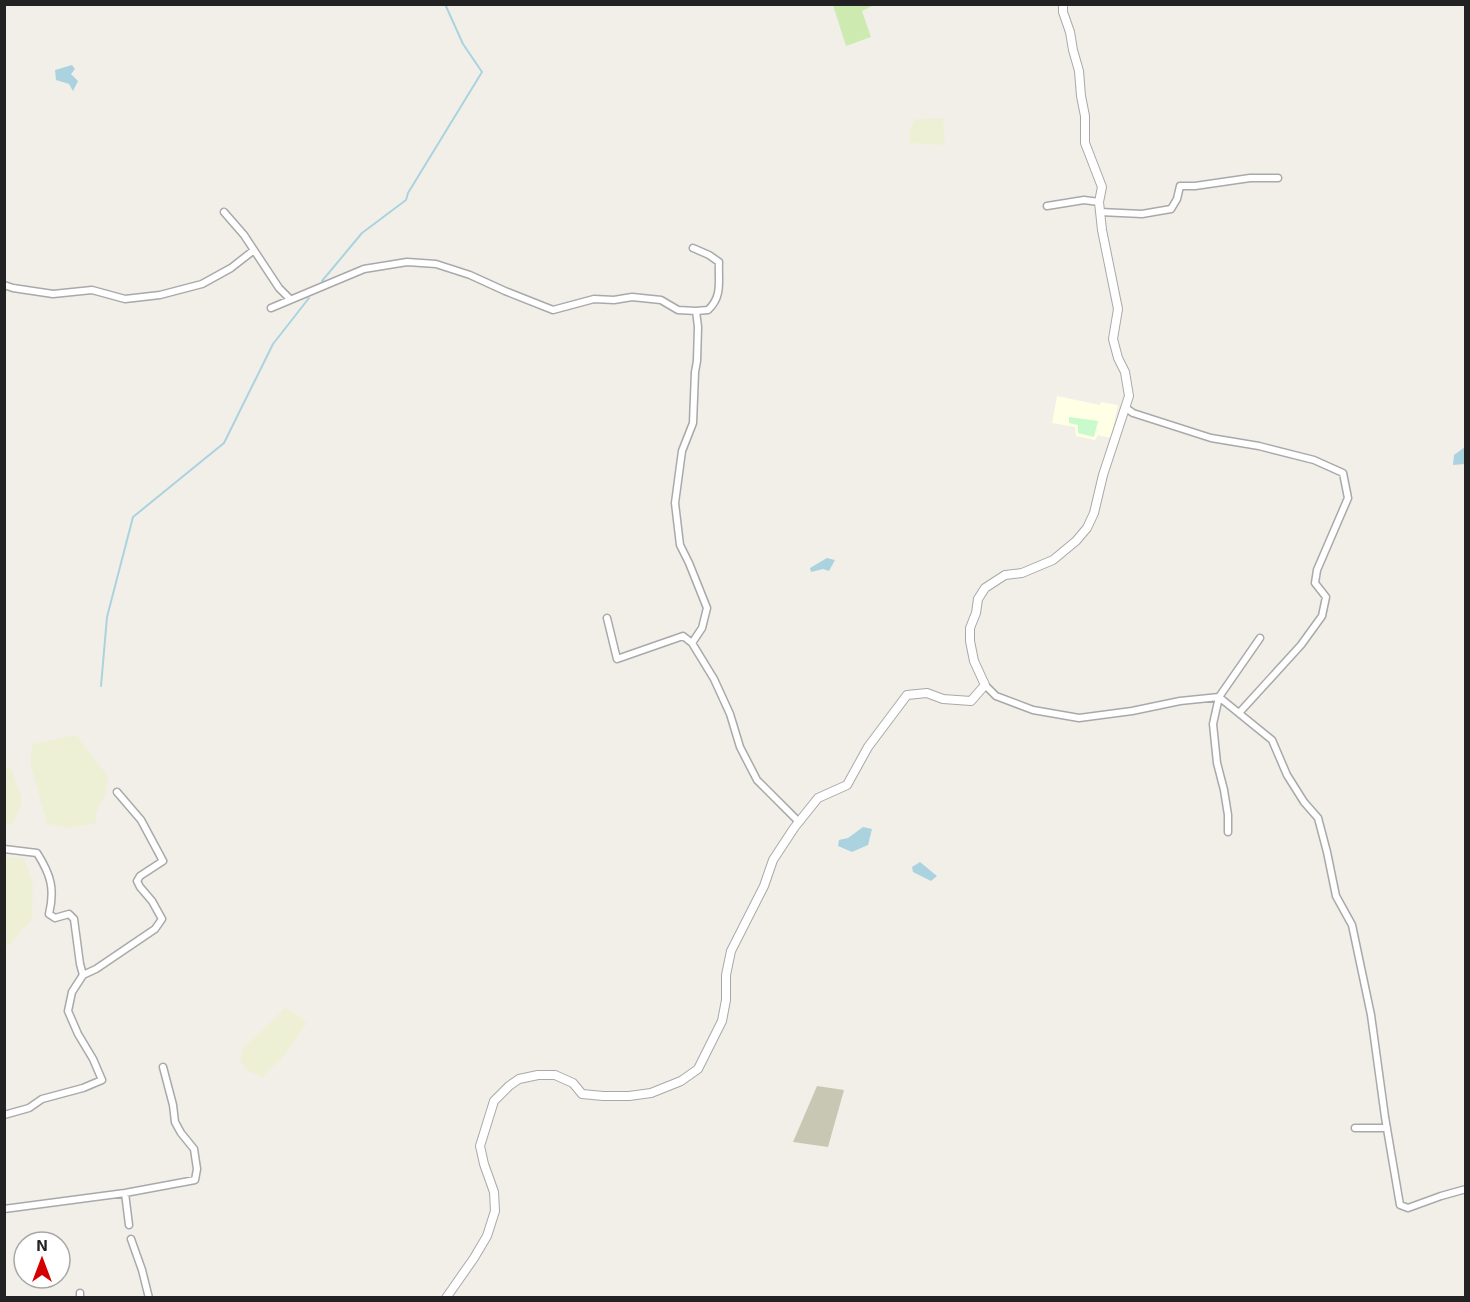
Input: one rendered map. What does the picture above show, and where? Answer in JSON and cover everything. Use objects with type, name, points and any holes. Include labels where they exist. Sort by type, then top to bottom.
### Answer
[{"type":"street","points":[[1063,4],[1063,12],[1079,71],[1085,116],[1085,143],[1102,187],[1100,212],[1107,260],[1118,309],[1113,339],[1125,372],[1129,396],[1102,475],[1094,513],[1087,528],[1076,542],[1053,560],[1022,573],[1005,575],[985,588],[978,599],[970,628],[974,661],[985,685],[996,696],[1033,710],[1079,718],[1132,711],[1180,701],[1219,697],[1272,740],[1287,776],[1318,818],[1336,896],[1352,926],[1371,1015],[1400,1205],[1408,1208],[1466,1189]]},
{"type":"street","points":[[1100,212],[1142,214],[1172,209],[1180,186],[1250,178],[1278,178]]},
{"type":"street","points":[[1047,206],[1084,200],[1099,202]]},
{"type":"street","points":[[224,212],[244,235],[279,288],[290,299]]},
{"type":"street","points":[[271,308],[364,269],[407,262],[436,264],[459,271],[553,310],[594,299],[614,300],[632,297],[661,300],[678,310],[708,310],[714,304],[719,292],[719,262],[693,249]]},
{"type":"street","points":[[4,285],[53,294],[92,290],[126,299],[160,295],[202,284],[231,268],[254,250]]},
{"type":"street","points":[[692,643],[702,628],[707,609],[680,545],[675,503],[682,451],[693,423],[698,327],[696,311]]},
{"type":"street","points":[[1126,408],[1133,413],[1211,438],[1259,446],[1314,460],[1343,474],[1348,498],[1317,570],[1315,583],[1326,597],[1322,616],[1301,645],[1239,713]]},
{"type":"street","points":[[607,618],[617,659],[683,636],[692,643],[714,678],[730,714],[740,747],[757,780],[799,822]]},
{"type":"street","points":[[1228,832],[1228,815],[1217,763],[1213,724],[1219,697],[1260,638]]},
{"type":"street","points":[[446,1298],[487,1236],[495,1211],[494,1192],[480,1146],[494,1101],[519,1079],[538,1075],[555,1075],[573,1083],[582,1094],[628,1096],[651,1093],[681,1081],[698,1069],[722,1021],[726,1000],[726,975],[731,951],[764,886],[773,860],[781,846],[818,798],[847,785],[868,747],[907,694],[927,693],[943,699],[971,701],[985,685]]},
{"type":"street","points":[[4,1115],[29,1108],[42,1099],[83,1088],[102,1080],[68,1011],[72,992],[83,975],[96,969],[155,929],[162,919],[138,881],[140,876],[163,861],[141,820],[117,792]]},
{"type":"street","points":[[4,849],[37,853],[51,880],[52,897],[49,914],[55,918],[69,914],[74,919],[83,975]]},
{"type":"street","points":[[4,1209],[195,1180],[197,1169],[194,1149],[176,1122],[163,1067]]},
{"type":"street","points":[[1354,1128],[1387,1128]]},
{"type":"street","points":[[125,1192],[129,1225]]},
{"type":"street","points":[[131,1239],[149,1298]]},
{"type":"shaded area","points":[[943,118],[945,145],[909,143],[909,130],[915,119]]},
{"type":"shaded area","points":[[1057,396],[1100,405],[1101,402],[1118,405],[1111,438],[1098,435],[1095,440],[1076,436],[1075,427],[1052,423]]},
{"type":"shaded area","points":[[76,735],[108,776],[106,793],[96,813],[96,823],[71,828],[47,824],[30,763],[32,744]]},
{"type":"shaded area","points":[[4,767],[11,767],[21,795],[21,806],[13,824],[5,824]]},
{"type":"shaded area","points":[[5,856],[25,859],[33,885],[32,919],[5,947]]},
{"type":"shaded area","points":[[285,1008],[307,1023],[282,1058],[262,1078],[247,1070],[240,1061],[242,1049]]},
{"type":"shaded area","points":[[817,1086],[844,1090],[828,1147],[793,1142]]},
{"type":"green space","points":[[833,5],[874,5],[862,11],[871,37],[846,46]]},
{"type":"green space","points":[[1069,417],[1098,421],[1094,437],[1078,433],[1078,425],[1069,423]]},
{"type":"water","points":[[72,65],[75,69],[71,74],[78,81],[73,91],[69,84],[56,80],[55,70]]},
{"type":"water","points":[[1465,447],[1465,464],[1453,465],[1454,455]]},
{"type":"water","points":[[827,558],[835,560],[829,571],[823,569],[811,572],[810,568]]},
{"type":"water","points":[[863,827],[872,829],[868,845],[852,852],[838,846],[839,840],[848,838]]},
{"type":"water","points":[[920,862],[937,876],[931,881],[913,872],[912,867]]},
{"type":"waterway","points":[[322,281],[362,233],[406,200],[408,193],[482,72],[463,44],[445,4]]},
{"type":"waterway","points":[[101,686],[107,617],[133,517],[224,443],[273,344],[309,298]]}]
